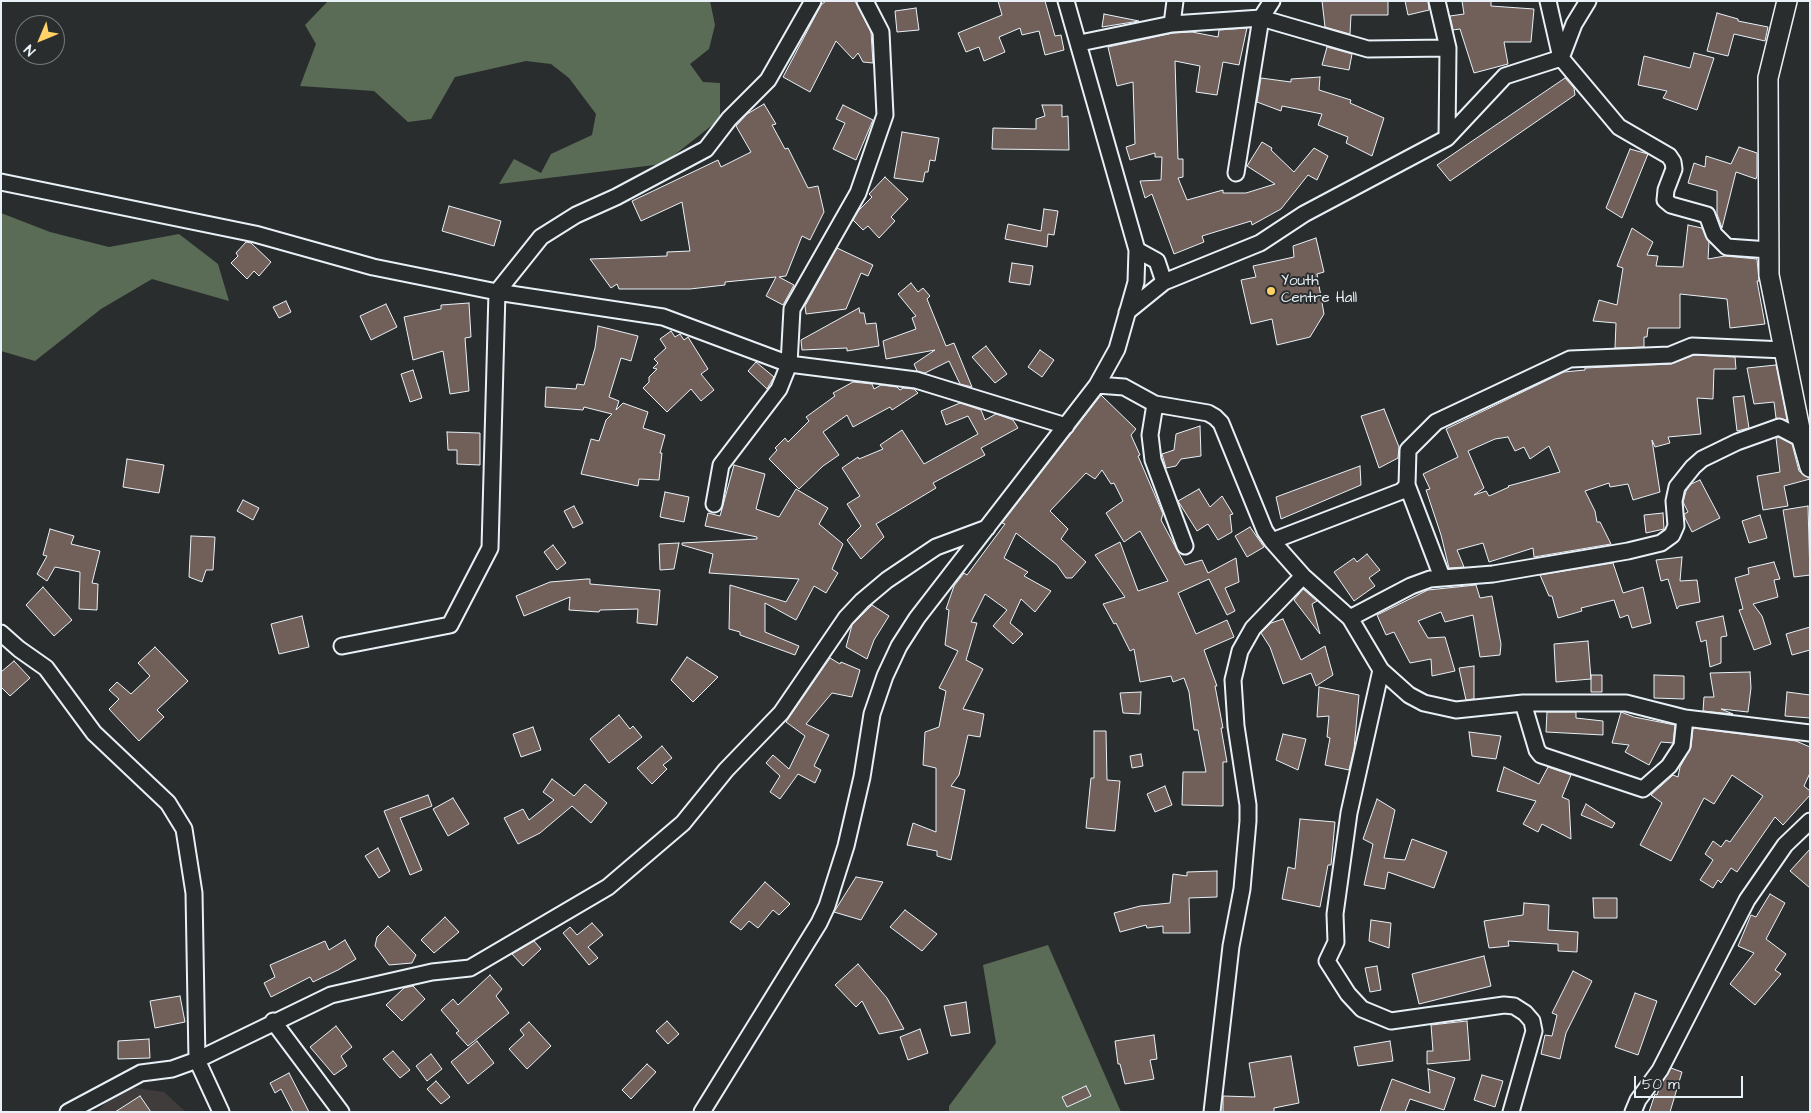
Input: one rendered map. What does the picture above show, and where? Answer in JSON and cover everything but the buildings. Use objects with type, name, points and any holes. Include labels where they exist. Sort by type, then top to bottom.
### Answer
[{"type":"main road","points":[[1787,1],[1768,78],[1769,275],[1802,439],[1810,467]]},
{"type":"street","points":[[342,646],[450,625],[490,548],[497,292],[541,238],[576,214],[616,197],[706,149],[729,119],[768,80],[813,1]]},
{"type":"street","points":[[714,504],[721,464],[778,388],[788,364],[792,309],[858,193],[885,115],[881,32],[865,1]]},
{"type":"street","points":[[702,1112],[827,906],[846,846],[860,786],[872,714],[885,676],[899,646],[917,618],[1097,386],[1117,349],[1136,282],[1138,250],[1080,43],[1066,1]]},
{"type":"street","points":[[1172,24],[1175,1]]},
{"type":"street","points":[[1236,173],[1261,18],[1272,1]]},
{"type":"street","points":[[1437,1],[1448,48],[1447,138]]},
{"type":"street","points":[[1548,1],[1561,58],[1619,127],[1668,156],[1673,162],[1674,169],[1666,190],[1665,200],[1671,205],[1707,216],[1714,234],[1728,246],[1769,250]]},
{"type":"street","points":[[1561,58],[1574,24],[1588,1]]},
{"type":"street","points":[[1080,43],[1172,24],[1261,18],[1368,49],[1448,48]]},
{"type":"street","points":[[1127,312],[1164,282],[1260,243],[1304,214],[1447,138],[1506,76],[1561,58]]},
{"type":"street","points":[[1,182],[255,234],[373,267],[497,292],[663,317],[788,364],[916,380],[1066,426]]},
{"type":"street","points":[[1138,250],[1157,261],[1164,282]]},
{"type":"street","points":[[1442,577],[1407,485],[1408,450],[1436,422],[1570,359],[1670,355],[1692,346],[1785,350]]},
{"type":"street","points":[[1097,386],[1124,387],[1155,404],[1208,413],[1216,417],[1221,423],[1265,531],[1272,541],[1303,576],[1350,618],[1381,670],[1409,695],[1424,703],[1442,709],[1456,710],[1523,702],[1626,703],[1685,718],[1810,733]]},
{"type":"street","points":[[1155,404],[1150,435],[1153,460],[1185,546]]},
{"type":"street","points":[[1350,618],[1411,586],[1442,577],[1493,574],[1628,551],[1661,543],[1672,535],[1676,526],[1674,501],[1677,487],[1702,459],[1737,442],[1779,427],[1802,439]]},
{"type":"street","points":[[1272,541],[1402,491],[1407,485]]},
{"type":"street","points":[[68,1112],[141,1073],[172,1069],[197,1060],[273,1021],[331,995],[432,972],[470,968],[608,887],[684,823],[726,770],[781,713],[846,618],[862,601],[887,580],[936,547],[988,528]]},
{"type":"street","points":[[1212,1112],[1231,946],[1242,889],[1248,820],[1248,806],[1236,726],[1233,680],[1240,650],[1253,628],[1303,576]]},
{"type":"street","points":[[1,633],[19,649],[46,668],[94,733],[168,803],[184,829],[194,893],[197,1060],[221,1112]]},
{"type":"street","points":[[1381,670],[1349,813],[1335,914],[1336,942],[1328,961],[1348,994],[1362,1009],[1391,1021],[1504,1005],[1514,1006],[1525,1012],[1532,1021],[1534,1031],[1511,1112]]},
{"type":"street","points":[[1523,702],[1537,750],[1541,755],[1643,789],[1669,766],[1682,746],[1685,718]]},
{"type":"street","points":[[1633,1112],[1638,1100],[1660,1070],[1747,900],[1785,845],[1810,821]]},
{"type":"street","points":[[273,1021],[341,1112]]},
{"type":"shaded area","points":[[121,1086],[164,1092],[186,1112],[97,1112]]},
{"type":"green space","points":[[328,1],[710,1],[715,25],[709,49],[690,64],[703,82],[720,83],[720,119],[663,164],[499,184],[514,159],[541,173],[551,154],[592,135],[596,114],[569,78],[551,64],[526,61],[455,77],[431,119],[408,122],[374,91],[300,86],[316,44],[305,25]]},
{"type":"green space","points":[[1,213],[50,232],[109,247],[179,234],[218,264],[229,301],[152,279],[101,309],[35,361],[1,351]]},
{"type":"green space","points":[[1048,945],[1121,1112],[949,1112],[949,1106],[996,1043],[983,965]]},
{"type":"place","name":"Youth Centre Hall","points":[[1271,291]]}]
